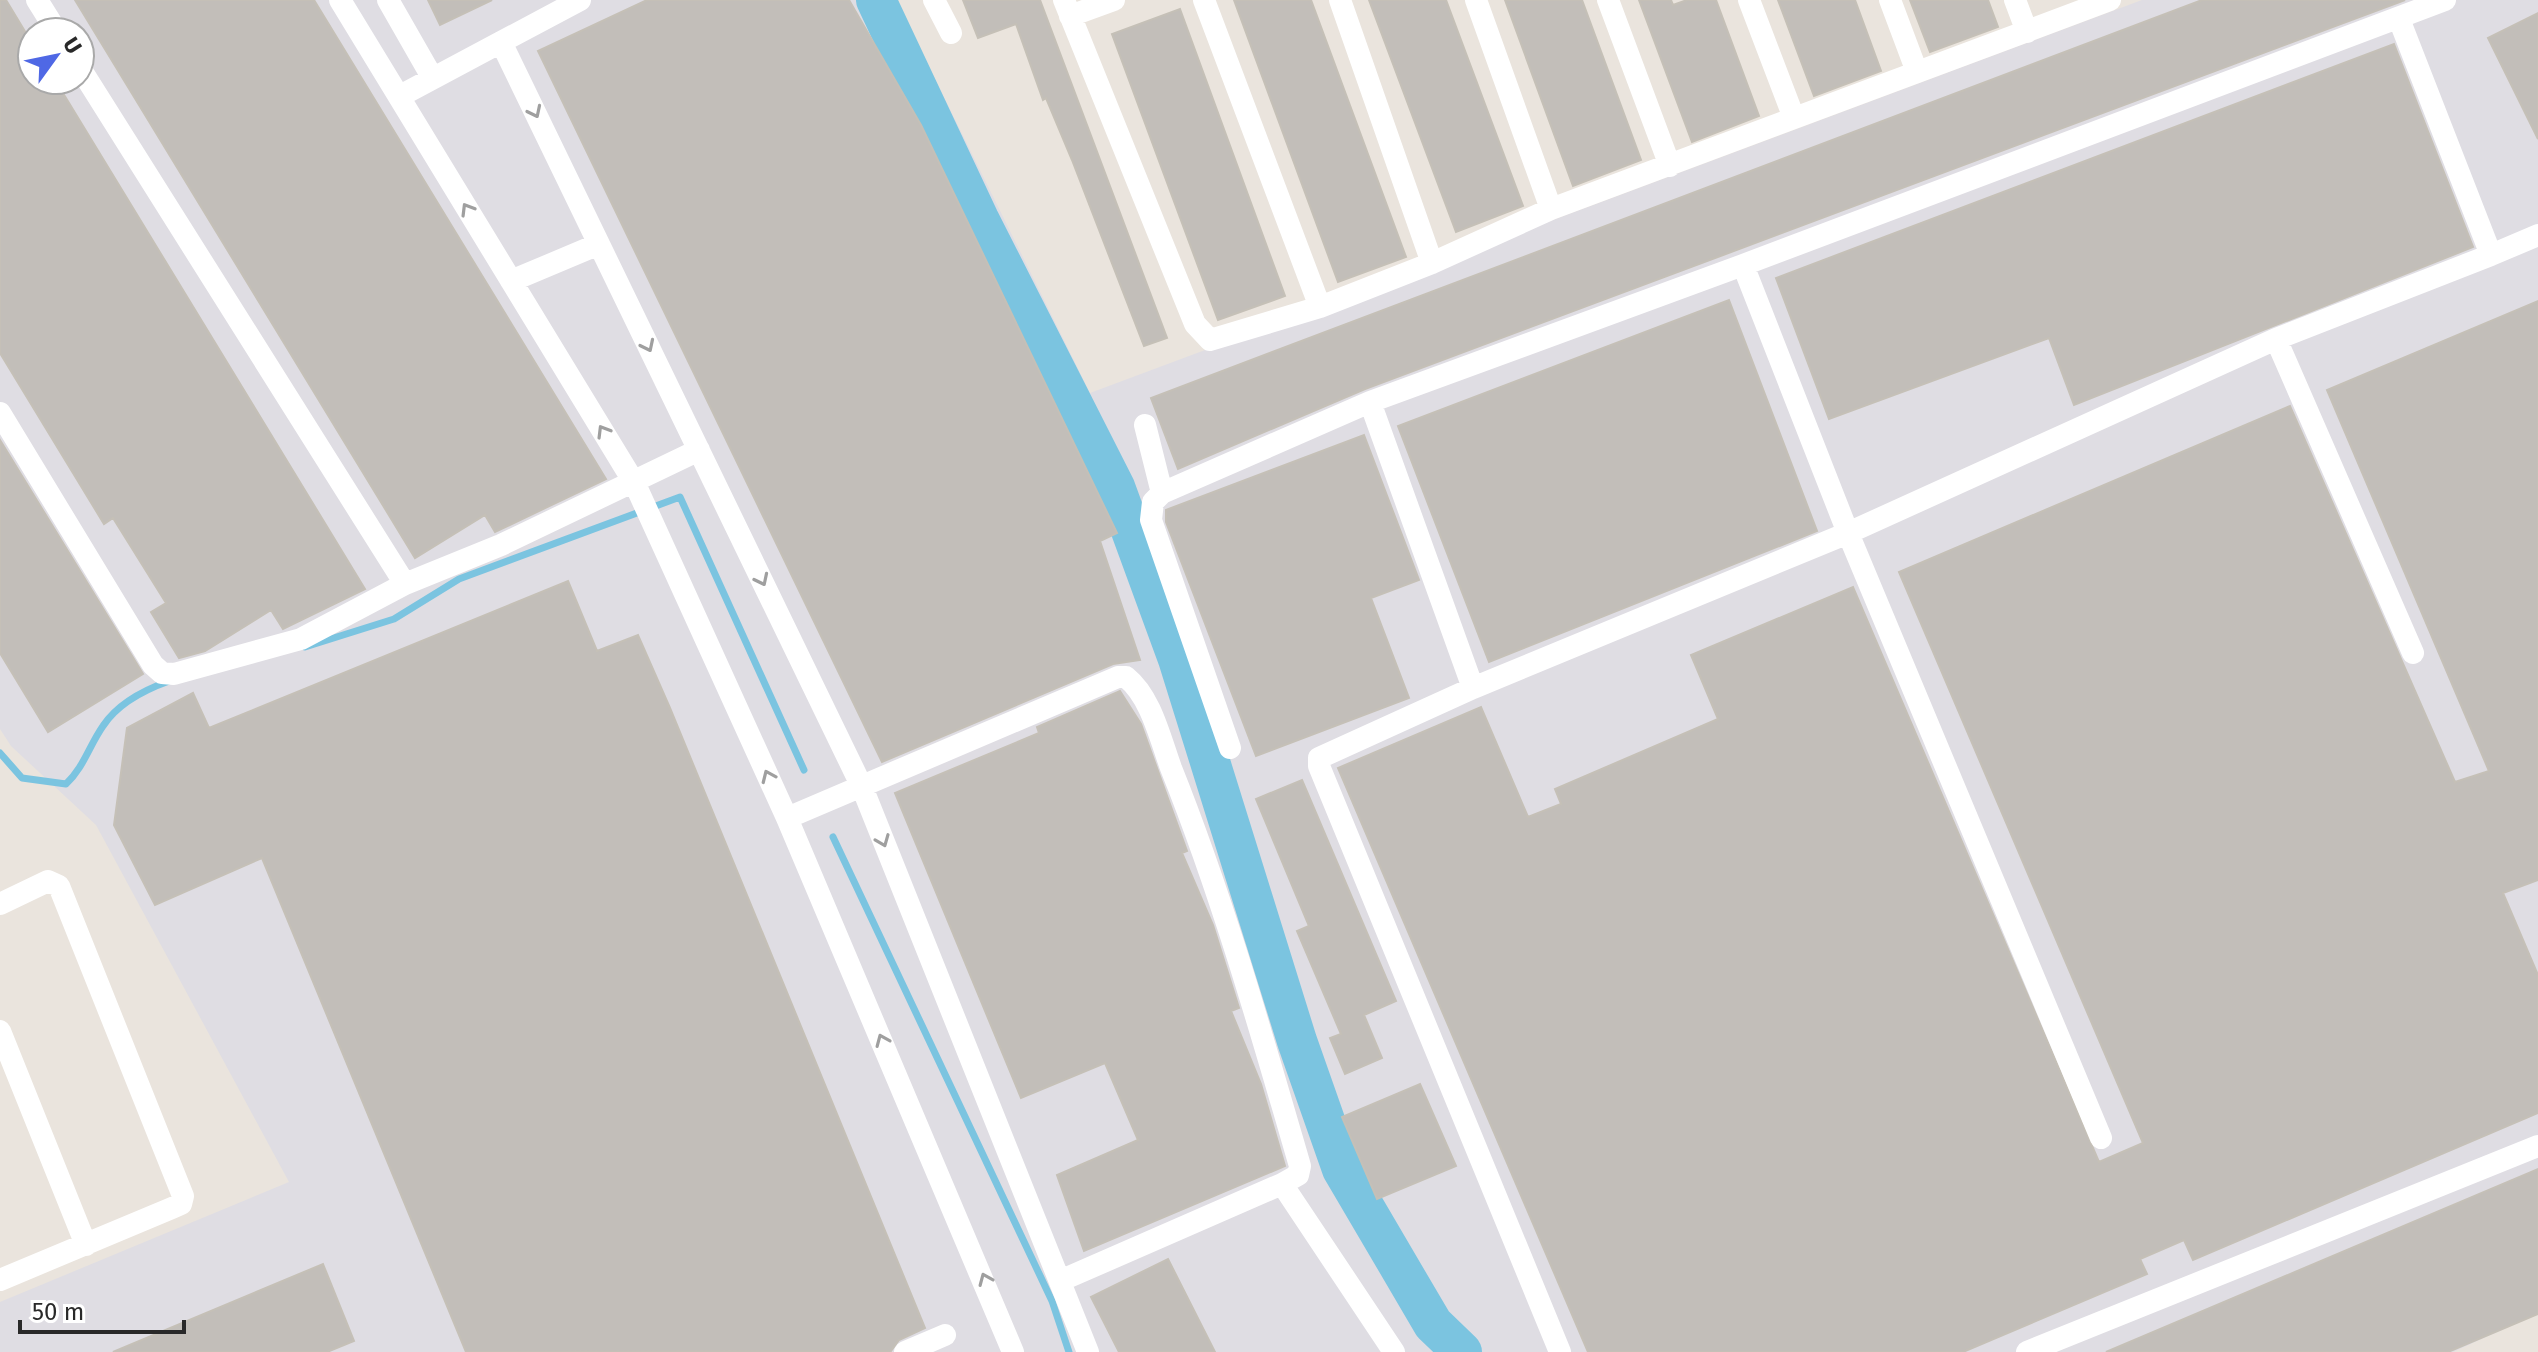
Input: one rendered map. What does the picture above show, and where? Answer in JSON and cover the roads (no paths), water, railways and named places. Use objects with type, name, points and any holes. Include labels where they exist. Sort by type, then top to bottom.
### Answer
[{"type":"street","points":[[388,0],[432,77]]},
{"type":"street","points":[[400,96],[580,0]]},
{"type":"street","points":[[934,0],[951,33]]},
{"type":"street","points":[[1114,0],[1067,8],[1195,324],[1203,335],[1218,339],[1320,307],[1432,263],[1551,209],[2110,0]]},
{"type":"street","points":[[1204,0],[1320,307]]},
{"type":"street","points":[[1340,0],[1432,263]]},
{"type":"street","points":[[1476,0],[1551,209]]},
{"type":"street","points":[[1608,0],[1670,166]]},
{"type":"street","points":[[1749,0],[1794,118]]},
{"type":"street","points":[[1890,0],[1917,72]]},
{"type":"street","points":[[2015,0],[2027,32]]},
{"type":"street","points":[[344,1],[638,491],[794,815],[1013,1352]]},
{"type":"street","points":[[1230,748],[1151,520],[1153,502],[1162,493],[1370,402],[2399,19],[2436,2]]},
{"type":"street","points":[[2399,19],[2491,255]]},
{"type":"street","points":[[501,42],[699,450],[852,791],[1062,1280],[1088,1352]]},
{"type":"street","points":[[96,93],[405,584]]},
{"type":"street","points":[[1560,1352],[1319,766],[1323,754],[1473,688],[1848,533],[2276,339],[2538,235]]},
{"type":"street","points":[[511,281],[599,244]]},
{"type":"street","points":[[1743,265],[1848,533],[2101,1138]]},
{"type":"street","points":[[2276,339],[2413,653]]},
{"type":"street","points":[[1370,402],[1473,688]]},
{"type":"street","points":[[0,413],[153,665],[162,673],[174,674],[301,639],[405,584],[638,491],[699,450]]},
{"type":"street","points":[[1145,425],[1162,493]]},
{"type":"street","points":[[794,815],[1118,677],[1126,677],[1142,695],[1196,831],[1242,965],[1300,1166],[1298,1175],[1282,1184],[1062,1280]]},
{"type":"street","points":[[0,904],[48,881],[59,886],[183,1196],[181,1204],[0,1280]]},
{"type":"street","points":[[0,1031],[86,1245]]},
{"type":"street","points":[[2027,1352],[2538,1146]]},
{"type":"street","points":[[1282,1184],[1394,1352]]},
{"type":"street","points":[[905,1352],[945,1335]]},
{"type":"waterway","points":[[876,0],[979,219],[1115,487],[1178,659],[1297,1041],[1342,1169],[1433,1324],[1462,1352]]},
{"type":"waterway","points":[[305,647],[394,619],[459,579],[680,497],[804,770]]},
{"type":"waterway","points":[[0,753],[22,778],[66,784],[109,718],[141,693],[169,681]]},
{"type":"waterway","points":[[833,837],[1052,1301],[1069,1352]]}]
